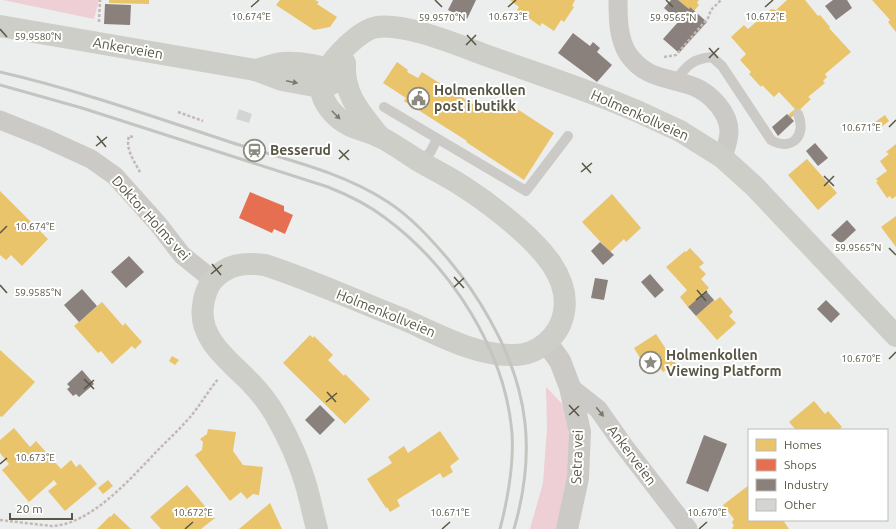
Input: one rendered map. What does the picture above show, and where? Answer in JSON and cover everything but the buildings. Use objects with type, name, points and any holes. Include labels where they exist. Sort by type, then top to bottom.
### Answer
[{"type":"main road","name":"Ankerveien","points":[[0,26],[255,70],[284,63],[305,64],[331,77]]},
{"type":"main road","name":"Holmenkollveien","points":[[213,280],[226,270],[240,264],[247,262],[265,264],[448,339],[487,352],[502,355],[517,355],[532,352],[547,343],[559,326],[563,316],[565,302],[561,280],[550,261],[517,227],[465,188],[380,137],[362,115],[346,86],[331,77],[334,59],[360,34],[366,30],[376,27],[395,27],[429,35],[580,88],[639,112],[680,131],[723,158],[758,191],[896,336]]},
{"type":"main road","points":[[213,280],[206,293],[202,309],[206,332],[218,350],[264,398],[275,415],[291,447],[306,484],[317,529]]},
{"type":"street","points":[[618,0],[622,42],[627,52],[635,62],[643,70],[653,75],[695,88],[708,96],[718,105],[727,120],[729,130],[728,142],[723,158]]},
{"type":"street","name":"Doktor Holms vei","points":[[0,120],[91,159],[115,176],[158,224],[182,255],[213,280]]},
{"type":"street","name":"Setra vei","points":[[547,343],[560,361],[570,387],[580,432],[578,478],[567,529]]},
{"type":"street","name":"Ankerveien","points":[[570,387],[598,408],[624,446],[688,529]]},
{"type":"lane","points":[[674,82],[686,66],[700,58],[712,57],[722,66],[771,140],[777,143],[793,143],[801,130],[801,122],[798,114]]},
{"type":"lane","points":[[384,107],[526,191],[568,136]]},
{"type":"lane","points":[[422,162],[431,151],[437,139]]},
{"type":"path","points":[[99,23],[100,0]]},
{"type":"path","points":[[684,46],[708,18],[711,10],[721,0]]},
{"type":"path","points":[[178,112],[203,121]]},
{"type":"path","points":[[0,520],[59,526],[68,524],[86,515],[129,482],[195,410],[220,377]]},
{"type":"shaded area","points":[[3,0],[99,0],[94,19]]},
{"type":"shaded area","points":[[546,387],[568,410],[570,479],[557,529],[530,529],[543,483],[547,428]]},
{"type":"railway","points":[[0,72],[87,95],[331,174],[370,191],[388,202],[412,221],[460,273],[481,304],[503,346],[513,371],[521,396],[525,422],[526,448],[525,474],[521,501],[514,529]]},
{"type":"railway","points":[[0,85],[82,108],[328,187],[371,208],[408,237],[431,260],[452,285],[470,312],[486,341],[498,371],[507,402],[512,433],[510,482],[500,529]]},
{"type":"place","name":"Holmenkollen post i butikk","points":[[419,98]]},
{"type":"place","name":"Besserud","points":[[255,150]]},
{"type":"place","name":"Holmenkollen Viewing Platform","points":[[650,363]]}]
